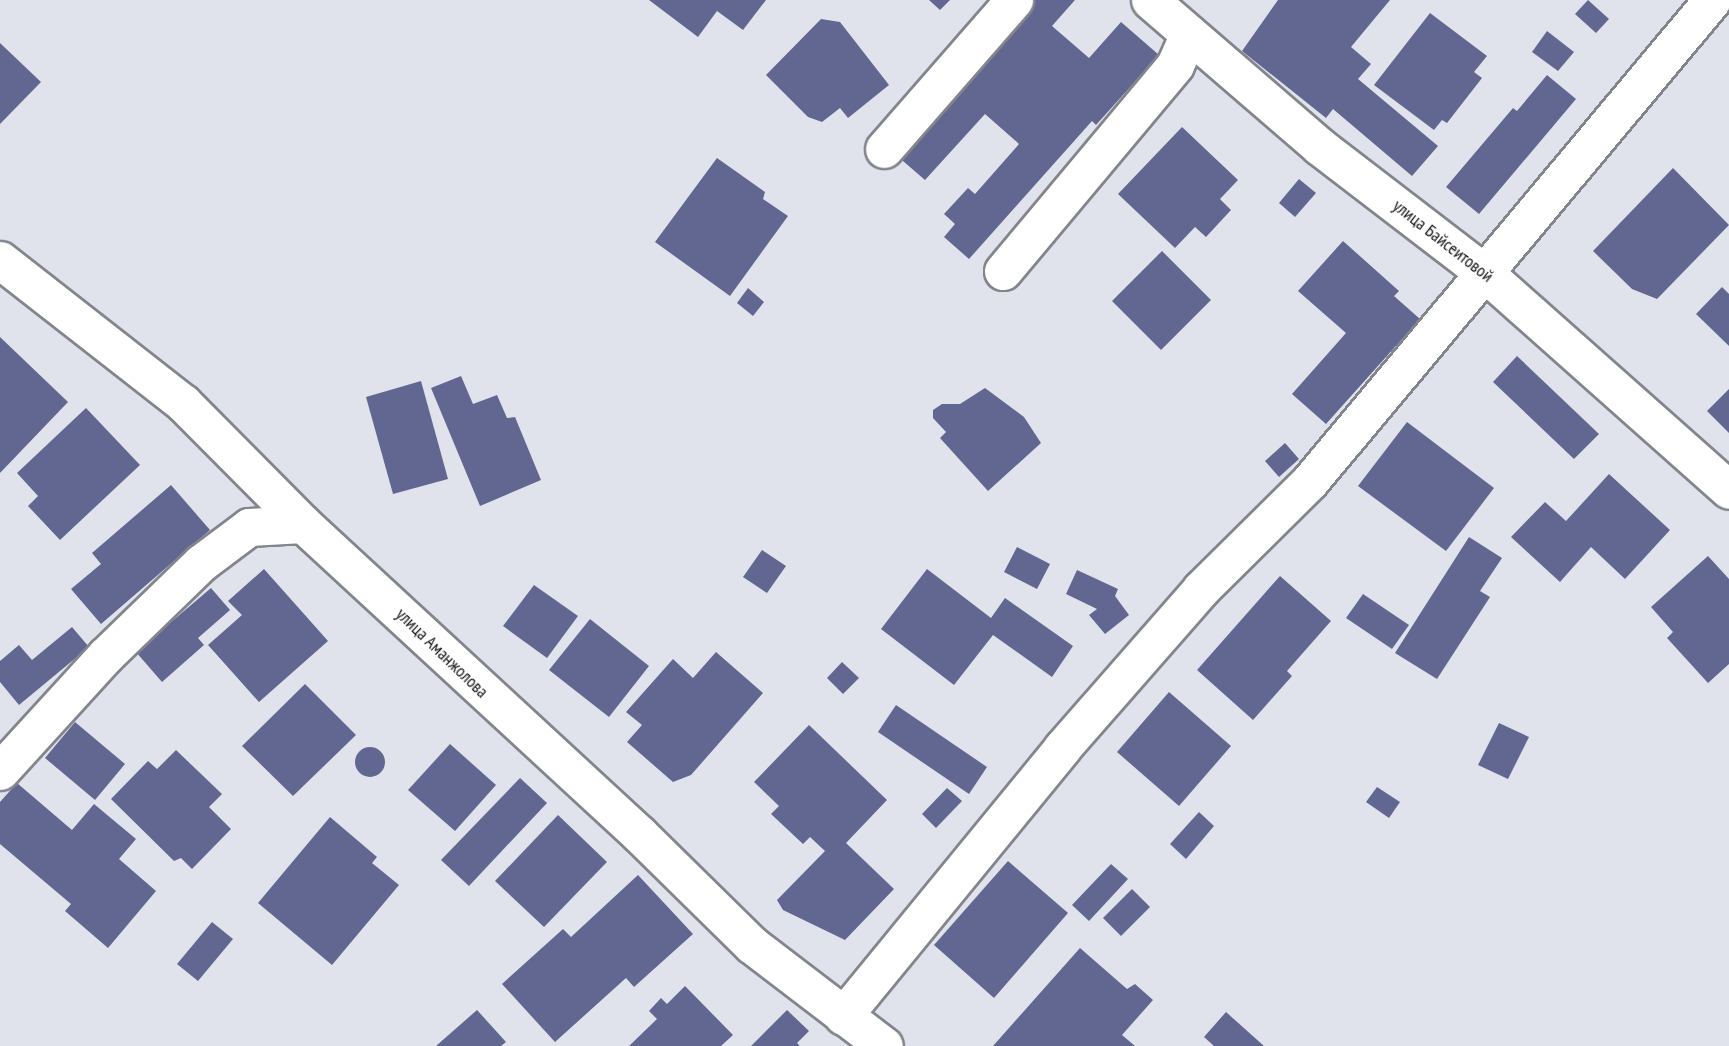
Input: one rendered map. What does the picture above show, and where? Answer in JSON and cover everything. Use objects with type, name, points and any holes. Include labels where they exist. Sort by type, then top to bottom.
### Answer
[{"type":"street","points":[[884,149],[1014,0]]},
{"type":"street","points":[[842,1016],[1062,748],[1201,589],[1310,481],[1486,274],[1712,0]]},
{"type":"street","points":[[1003,271],[1175,65],[1173,13]]},
{"type":"street","name":"улица Байсеитовой","points":[[1173,13],[1319,146],[1486,274],[1729,490]]},
{"type":"street","name":"улица Аманжолова","points":[[0,260],[183,403],[303,524],[639,834],[752,946],[884,1046]]},
{"type":"street","points":[[0,771],[96,665],[201,563],[250,527],[303,524]]},
{"type":"building","points":[[649,0],[766,0],[743,30],[717,11],[698,37]]},
{"type":"building","points":[[929,0],[950,0],[940,10]]},
{"type":"building","points":[[1034,0],[1075,0],[1052,26],[1089,58],[1121,22],[1159,55],[1096,125],[1092,121],[969,259],[944,237],[955,224],[944,214],[968,188],[975,194],[1019,144],[985,114],[925,180],[896,155]]},
{"type":"building","points":[[1278,0],[1390,0],[1351,47],[1371,64],[1358,79],[1438,146],[1412,176],[1333,109],[1326,118],[1242,51]]},
{"type":"building","points":[[1588,0],[1609,19],[1596,33],[1575,14]]},
{"type":"building","points":[[1430,13],[1487,56],[1474,72],[1482,78],[1447,123],[1442,120],[1434,130],[1374,85]]},
{"type":"building","points":[[821,19],[840,22],[889,85],[848,118],[840,108],[822,122],[808,117],[766,75]]},
{"type":"building","points":[[1547,31],[1574,52],[1558,71],[1532,52]]},
{"type":"building","points":[[0,43],[41,82],[0,124]]},
{"type":"building","points":[[1547,75],[1576,99],[1479,214],[1446,187],[1513,108],[1517,111]]},
{"type":"building","points":[[1182,127],[1238,180],[1220,199],[1231,210],[1206,237],[1195,227],[1175,248],[1118,194]]},
{"type":"building","points":[[717,158],[765,192],[763,199],[788,216],[730,296],[655,242]]},
{"type":"building","points":[[1673,168],[1729,225],[1657,299],[1632,289],[1593,251]]},
{"type":"building","points":[[1299,179],[1316,193],[1295,217],[1279,203]]},
{"type":"building","points":[[1343,241],[1399,291],[1394,296],[1420,319],[1326,424],[1292,394],[1346,333],[1298,291]]},
{"type":"building","points":[[1162,251],[1211,300],[1161,350],[1112,301]]},
{"type":"building","points":[[1722,287],[1729,294],[1729,346],[1696,314]]},
{"type":"building","points":[[748,288],[764,302],[753,316],[737,303]]},
{"type":"building","points":[[0,337],[68,402],[0,473]]},
{"type":"building","points":[[1517,356],[1599,434],[1574,459],[1493,382]]},
{"type":"building","points":[[461,376],[473,404],[497,395],[507,418],[515,417],[541,480],[480,506],[431,388]]},
{"type":"building","points":[[421,381],[448,479],[393,494],[366,397]]},
{"type":"building","points":[[985,388],[1024,417],[1041,443],[988,491],[940,438],[946,432],[933,418],[933,410],[942,404],[960,404]]},
{"type":"building","points":[[1729,389],[1729,433],[1707,411]]},
{"type":"building","points":[[86,408],[140,465],[60,540],[28,506],[38,496],[17,473]]},
{"type":"building","points":[[1407,422],[1494,488],[1446,551],[1358,486]]},
{"type":"building","points":[[1285,443],[1299,459],[1279,477],[1265,461]]},
{"type":"building","points":[[1609,474],[1670,530],[1625,579],[1591,547],[1560,582],[1511,537],[1545,502],[1566,521]]},
{"type":"building","points":[[171,485],[210,530],[101,624],[71,589],[101,564],[92,553]]},
{"type":"building","points":[[1469,537],[1502,558],[1480,591],[1490,597],[1437,679],[1395,653]]},
{"type":"building","points":[[1017,547],[1050,564],[1037,589],[1004,572]]},
{"type":"building","points":[[762,550],[786,566],[767,593],[743,577]]},
{"type":"building","points":[[1708,556],[1729,579],[1729,664],[1708,683],[1667,638],[1673,632],[1651,607]]},
{"type":"building","points":[[264,569],[328,641],[259,702],[208,645],[242,615],[228,601]]},
{"type":"building","points":[[927,569],[991,618],[1005,598],[1073,646],[1052,677],[993,635],[954,685],[881,629]]},
{"type":"building","points":[[1077,570],[1118,589],[1115,596],[1129,615],[1105,634],[1089,615],[1097,609],[1066,594]]},
{"type":"building","points":[[1280,576],[1331,621],[1287,671],[1292,676],[1253,720],[1197,670]]},
{"type":"building","points":[[534,585],[578,616],[547,658],[503,626]]},
{"type":"building","points":[[211,588],[230,610],[198,638],[204,645],[162,682],[136,652]]},
{"type":"building","points":[[1363,594],[1409,625],[1392,649],[1346,618]]},
{"type":"building","points":[[590,619],[649,666],[609,717],[549,670]]},
{"type":"building","points":[[72,627],[89,647],[19,705],[0,682],[0,661],[19,645],[32,660]]},
{"type":"building","points":[[716,652],[763,693],[691,775],[673,782],[627,742],[642,725],[626,712],[673,659],[693,678]]},
{"type":"building","points":[[842,662],[859,678],[843,694],[827,678]]},
{"type":"building","points":[[305,684],[356,735],[293,796],[242,746]]},
{"type":"building","points":[[1169,692],[1231,746],[1179,806],[1117,752]]},
{"type":"building","points":[[896,705],[987,767],[969,794],[878,732]]},
{"type":"building","points":[[75,722],[125,764],[95,800],[45,758]]},
{"type":"building","points":[[1499,723],[1529,737],[1508,779],[1478,765]]},
{"type":"building","points":[[809,725],[887,800],[846,843],[894,889],[845,940],[783,910],[777,900],[825,851],[810,837],[803,844],[771,814],[779,806],[754,782]]},
{"type":"building","points":[[450,744],[496,785],[455,831],[408,790]]},
{"type":"building","points":[[370,747],[381,751],[385,762],[381,773],[370,777],[359,773],[355,762],[359,751]]},
{"type":"building","points":[[176,750],[222,794],[209,807],[231,829],[192,869],[181,858],[174,861],[111,799],[148,761],[157,769]]},
{"type":"building","points":[[520,778],[547,803],[469,886],[441,860]]},
{"type":"building","points":[[17,783],[72,830],[94,804],[136,839],[119,859],[156,891],[108,948],[65,911],[71,904],[0,844],[0,802]]},
{"type":"building","points":[[1377,787],[1400,802],[1389,818],[1366,802]]},
{"type":"building","points":[[947,788],[962,801],[936,828],[922,814]]},
{"type":"building","points":[[1199,812],[1214,826],[1186,859],[1170,844]]},
{"type":"building","points":[[558,815],[607,862],[544,927],[495,881]]},
{"type":"building","points":[[330,817],[377,857],[372,863],[399,885],[332,965],[258,903]]},
{"type":"building","points":[[1008,861],[1068,913],[994,998],[934,945]]},
{"type":"building","points":[[1111,864],[1128,879],[1089,921],[1072,905]]},
{"type":"building","points":[[638,875],[693,934],[634,987],[626,978],[555,1042],[502,984],[563,929],[571,937]]},
{"type":"building","points":[[1132,889],[1150,907],[1121,936],[1103,918]]},
{"type":"building","points":[[212,922],[233,939],[198,981],[177,964]]},
{"type":"building","points":[[1080,948],[1127,989],[1135,984],[1153,1000],[1122,1035],[1135,1046],[993,1046]]},
{"type":"building","points":[[685,986],[733,1035],[721,1046],[629,1046],[657,1019],[649,1011],[661,998],[667,1004]]},
{"type":"building","points":[[477,1010],[506,1042],[501,1046],[436,1046]]},
{"type":"building","points":[[787,1010],[809,1031],[797,1043],[800,1046],[751,1046]]},
{"type":"building","points":[[1226,1012],[1264,1046],[1214,1046],[1204,1037]]}]
